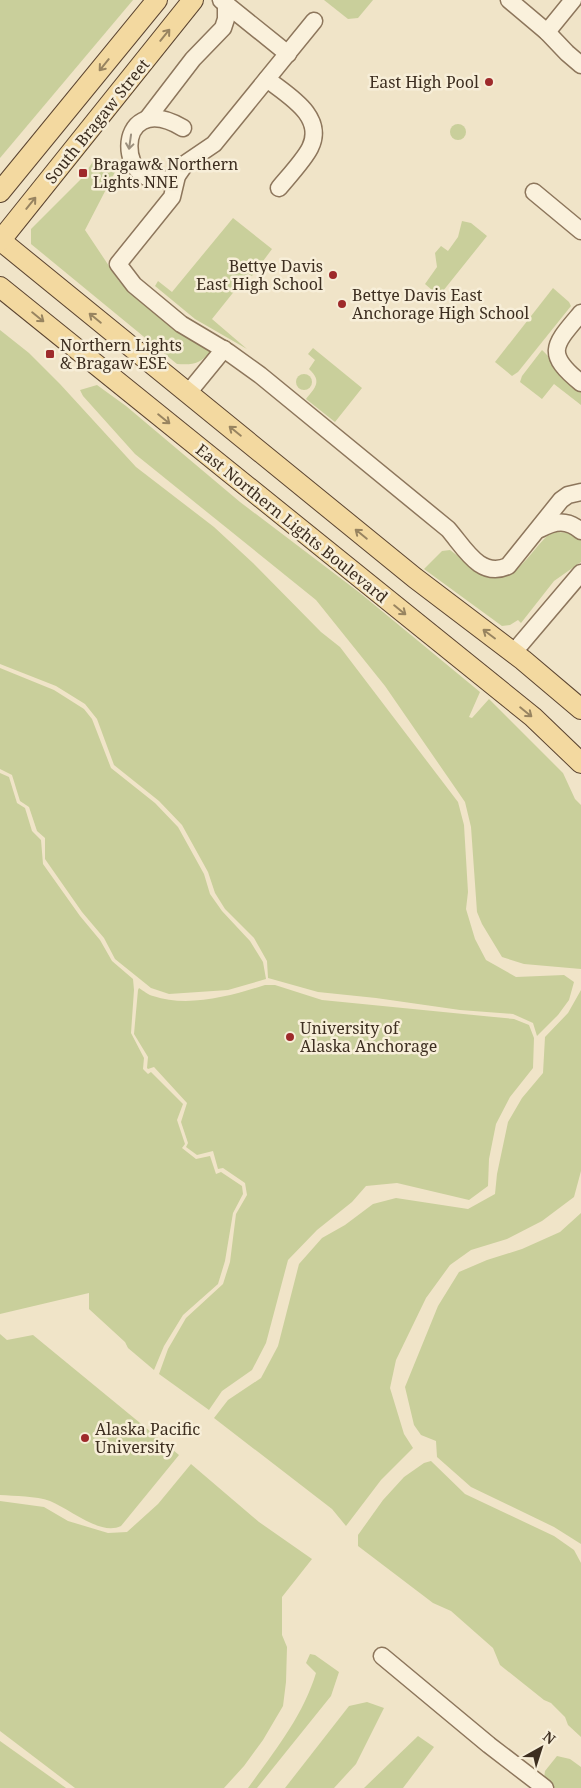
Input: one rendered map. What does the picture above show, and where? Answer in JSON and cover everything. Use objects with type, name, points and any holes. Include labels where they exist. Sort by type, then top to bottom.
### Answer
[{"type":"main road","name":"South Bragaw Street","points":[[0,192],[156,0]]},
{"type":"main road","name":"South Bragaw Street","points":[[0,241],[194,0]]},
{"type":"main road","points":[[0,241],[415,578],[513,653],[581,709]]},
{"type":"main road","name":"East Northern Lights Boulevard","points":[[0,287],[533,717],[581,763]]},
{"type":"lane","points":[[509,0],[547,32],[581,65]]},
{"type":"lane","points":[[547,32],[573,0]]},
{"type":"lane","points":[[223,2],[288,54]]},
{"type":"lane","points":[[177,176],[169,179],[151,178],[135,167],[130,157],[128,146],[130,137],[134,129],[147,119],[193,59],[223,28],[226,19],[223,2]]},
{"type":"lane","points":[[314,21],[214,144],[186,163],[177,176],[172,197],[118,264],[134,285],[181,324],[224,349],[272,385],[448,529],[481,566],[492,569],[502,569],[508,566],[561,500],[568,495],[581,492]]},
{"type":"lane","points":[[267,79],[306,111],[312,121],[314,131],[310,148],[279,188]]},
{"type":"lane","points":[[147,119],[163,119],[183,128]]},
{"type":"lane","points":[[534,192],[581,231]]},
{"type":"lane","points":[[581,312],[560,339],[556,349],[562,366],[581,383]]},
{"type":"lane","points":[[188,393],[224,349]]},
{"type":"lane","points":[[538,530],[551,523],[559,522],[569,523],[581,530]]},
{"type":"lane","points":[[513,653],[581,573]]},
{"type":"lane","points":[[382,1656],[489,1745],[545,1788]]},
{"type":"green space","points":[[0,0],[133,0],[0,158]]},
{"type":"green space","points":[[324,0],[373,0],[358,18],[348,19]]},
{"type":"green space","points":[[458,124],[466,132],[458,140],[450,132]]},
{"type":"green space","points":[[94,160],[115,172],[85,230],[119,281],[128,290],[187,338],[212,351],[200,361],[192,364],[177,364],[31,244],[31,229],[82,178]]},
{"type":"green space","points":[[233,218],[272,249],[252,276],[248,274],[212,319],[247,349],[195,319],[155,286],[158,281],[172,292]]},
{"type":"green space","points":[[462,221],[471,223],[487,236],[439,296],[425,284],[437,267],[435,253],[441,246],[448,251],[458,237]]},
{"type":"green space","points":[[553,288],[571,306],[518,372],[512,376],[495,362]]},
{"type":"green space","points":[[0,330],[29,353],[60,384],[136,467],[214,527],[253,563],[321,632],[340,647],[458,802],[464,825],[468,892],[466,909],[475,939],[486,960],[516,977],[564,975],[574,982],[569,1000],[558,1015],[537,1036],[533,1023],[513,1014],[460,1010],[318,992],[268,978],[267,961],[254,938],[225,909],[215,893],[208,872],[182,825],[159,801],[114,765],[97,719],[85,704],[56,686],[0,664]]},
{"type":"green space","points":[[313,348],[362,388],[335,422],[306,399],[316,384],[315,377],[309,369],[315,360],[308,354]]},
{"type":"green space","points":[[542,350],[559,374],[581,391],[581,405],[554,384],[542,399],[520,382],[522,376]]},
{"type":"green space","points":[[301,374],[307,374],[312,379],[310,388],[301,390],[296,385],[296,379]]},
{"type":"green space","points":[[97,385],[126,406],[240,502],[360,593],[480,692],[469,717],[472,718],[489,699],[563,773],[575,799],[581,805],[581,969],[524,964],[502,957],[477,912],[471,827],[465,802],[385,686],[316,600],[135,454],[83,396],[80,390]]},
{"type":"green space","points":[[552,532],[564,532],[581,540],[581,562],[554,581],[521,623],[518,620],[510,625],[502,626],[424,569],[442,551],[450,550],[468,564],[486,574],[504,575],[523,563]]},
{"type":"green space","points":[[0,668],[54,690],[84,709],[92,719],[111,768],[155,803],[178,827],[204,874],[210,894],[222,911],[250,941],[263,962],[266,979],[228,990],[169,994],[151,988],[115,959],[104,938],[82,912],[45,859],[45,838],[37,831],[29,807],[20,801],[12,775],[0,769]]},
{"type":"green space","points":[[0,773],[9,777],[17,803],[25,808],[32,831],[41,840],[43,864],[80,916],[100,940],[112,961],[133,979],[131,1033],[144,1058],[143,1069],[148,1074],[151,1072],[183,1104],[177,1120],[185,1144],[182,1148],[196,1159],[210,1156],[216,1174],[221,1172],[242,1186],[243,1194],[233,1213],[225,1261],[218,1284],[183,1315],[164,1346],[154,1370],[128,1348],[125,1342],[89,1309],[89,1293],[0,1314]]},
{"type":"green space","points":[[265,985],[275,985],[322,1000],[514,1019],[529,1025],[534,1038],[533,1068],[510,1097],[496,1124],[489,1159],[488,1186],[469,1200],[397,1183],[366,1186],[352,1202],[317,1230],[288,1260],[266,1343],[252,1370],[222,1391],[209,1410],[159,1374],[168,1349],[186,1318],[223,1284],[230,1262],[236,1214],[247,1195],[245,1183],[223,1168],[218,1169],[213,1151],[197,1155],[186,1147],[188,1143],[181,1122],[187,1103],[154,1067],[147,1068],[148,1057],[134,1034],[138,990],[139,988],[148,994],[166,999],[195,1001],[238,993]]},
{"type":"green space","points":[[581,990],[581,1171],[574,1197],[542,1221],[507,1239],[471,1250],[450,1265],[426,1298],[396,1360],[390,1388],[404,1434],[413,1448],[381,1480],[346,1526],[332,1509],[214,1418],[228,1400],[261,1378],[278,1346],[299,1264],[322,1238],[345,1225],[373,1204],[396,1198],[468,1209],[495,1194],[497,1174],[508,1122],[522,1098],[543,1073],[545,1037],[568,1013]]},
{"type":"green space","points":[[581,1213],[581,1544],[554,1527],[471,1487],[437,1457],[436,1441],[421,1435],[414,1425],[405,1387],[438,1306],[459,1272],[487,1260],[522,1249],[560,1232]]},
{"type":"green space","points":[[0,1334],[7,1340],[33,1335],[179,1455],[121,1526],[113,1528],[95,1525],[44,1499],[0,1495]]},
{"type":"green space","points":[[431,1461],[465,1494],[554,1536],[574,1550],[581,1563],[581,1737],[568,1725],[565,1717],[551,1703],[544,1700],[500,1665],[493,1648],[451,1611],[433,1603],[358,1546],[358,1535],[383,1500],[404,1477],[424,1463]]},
{"type":"green space","name":"Alaska Pacific University","points":[[191,1464],[259,1522],[312,1559],[282,1597],[282,1635],[287,1647],[283,1706],[263,1740],[244,1766],[224,1788],[75,1788],[0,1731],[0,1501],[44,1507],[68,1521],[108,1533],[127,1532],[158,1504]]},
{"type":"green space","points":[[310,1654],[315,1655],[339,1672],[331,1696],[257,1788],[248,1788],[278,1747],[304,1704],[316,1673],[306,1663]]},
{"type":"green space","points":[[367,1702],[384,1708],[356,1764],[334,1788],[285,1788],[349,1706]]},
{"type":"green space","points":[[418,1736],[434,1747],[403,1788],[364,1788]]},
{"type":"green space","points":[[0,1741],[66,1788],[0,1788]]},
{"type":"green space","points":[[557,1756],[570,1759],[581,1767],[581,1788],[555,1788],[544,1778],[545,1771]]},
{"type":"place","name":"East High Pool","points":[[489,82]]},
{"type":"place","name":"Bragaw& Northern Lights NNE","points":[[83,173]]},
{"type":"place","name":"Bettye Davis East High School","points":[[333,275]]},
{"type":"place","name":"Bettye Davis East Anchorage High School","points":[[342,304]]},
{"type":"place","name":"Northern Lights & Bragaw ESE","points":[[50,354]]},
{"type":"place","name":"University of Alaska Anchorage","points":[[290,1037]]},
{"type":"place","name":"Alaska Pacific University","points":[[85,1438]]}]
